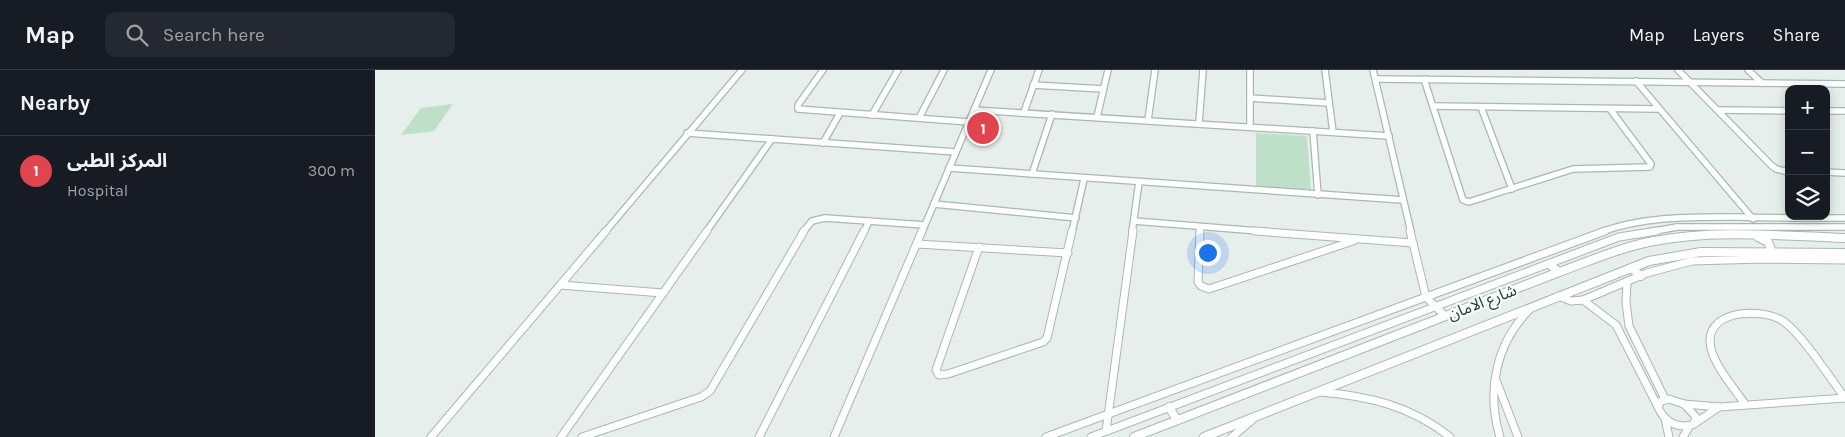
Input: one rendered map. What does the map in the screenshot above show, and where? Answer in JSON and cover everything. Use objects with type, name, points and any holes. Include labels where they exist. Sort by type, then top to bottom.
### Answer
[{"type":"street","points":[[431,437],[742,70]]},
{"type":"street","points":[[823,70],[797,107],[801,110],[969,122]]},
{"type":"street","points":[[871,115],[898,70]]},
{"type":"street","points":[[919,118],[944,70]]},
{"type":"street","points":[[835,437],[991,70]]},
{"type":"street","points":[[1024,112],[1039,70]]},
{"type":"street","points":[[1097,117],[1108,70]]},
{"type":"street","points":[[1148,120],[1155,70]]},
{"type":"street","points":[[1199,123],[1203,70]]},
{"type":"street","points":[[1250,70],[1251,127]]},
{"type":"street","points":[[1325,70],[1333,132]]},
{"type":"street","points":[[1373,70],[1426,297],[1445,316]]},
{"type":"street","points":[[1678,70],[1771,165],[1776,169],[1785,171]]},
{"type":"street","points":[[1749,70],[1762,83]]},
{"type":"street","points":[[1376,79],[1845,84]]},
{"type":"street","points":[[1424,79],[1463,200],[1471,202],[1578,168],[1651,166],[1610,109]]},
{"type":"street","points":[[1636,81],[1759,226]]},
{"type":"street","points":[[1033,85],[1103,89]]},
{"type":"street","points":[[1250,98],[1329,103]]},
{"type":"street","points":[[1433,106],[1657,108]]},
{"type":"street","points":[[1481,107],[1513,189]]},
{"type":"street","points":[[974,110],[1389,136]]},
{"type":"street","points":[[1718,110],[1785,111]]},
{"type":"street","points":[[1830,111],[1845,111]]},
{"type":"street","points":[[823,143],[840,113]]},
{"type":"street","points":[[1032,174],[1052,114]]},
{"type":"street","points":[[1313,131],[1318,195]]},
{"type":"street","points":[[687,133],[956,152]]},
{"type":"street","points":[[561,437],[773,139]]},
{"type":"street","points":[[949,168],[1403,200]]},
{"type":"street","points":[[1830,172],[1845,173]]},
{"type":"street","points":[[979,247],[936,370],[939,375],[948,374],[1043,342],[1050,333],[1085,179]]},
{"type":"street","points":[[1107,431],[1107,414],[1139,182]]},
{"type":"street","points":[[934,204],[1076,218]]},
{"type":"street","points":[[1046,437],[1623,224],[1695,217],[1845,218]]},
{"type":"street","points":[[582,437],[710,391],[808,225],[816,219],[925,225]]},
{"type":"street","points":[[758,437],[869,221]]},
{"type":"street","points":[[1134,221],[1413,243]]},
{"type":"street","points":[[1200,227],[1197,282],[1209,289],[1357,239]]},
{"type":"street","points":[[1091,437],[1619,237],[1677,227],[1845,227]]},
{"type":"street","points":[[1756,236],[1770,244],[1771,249],[1769,252]]},
{"type":"street","name":"شارع الامان","points":[[1134,437],[1559,272],[1626,248],[1654,241],[1685,238],[1756,236],[1845,238]]},
{"type":"street","points":[[1802,238],[1802,245],[1815,253]]},
{"type":"street","points":[[917,244],[1068,253]]},
{"type":"street","name":"شارع الامان","points":[[1204,437],[1558,296],[1659,259],[1690,253],[1845,253]]},
{"type":"street","points":[[1558,296],[1571,301],[1583,300],[1673,265],[1710,260],[1845,260]]},
{"type":"street","points":[[1549,264],[1559,272]]},
{"type":"street","points":[[1631,268],[1641,276]]},
{"type":"street","points":[[1627,282],[1626,302],[1629,326],[1665,399]]},
{"type":"street","points":[[560,285],[663,293]]},
{"type":"street","points":[[1583,300],[1615,325],[1665,419],[1669,437]]},
{"type":"street","points":[[1500,437],[1496,427],[1496,378],[1507,338],[1531,307]]},
{"type":"street","points":[[1745,404],[1714,354],[1710,341],[1712,330],[1718,323],[1727,318],[1761,312],[1783,320],[1791,328],[1845,398]]},
{"type":"street","points":[[1615,325],[1629,326]]},
{"type":"street","points":[[1496,378],[1518,437]]},
{"type":"street","points":[[1319,392],[1376,398],[1400,406],[1423,417],[1450,437]]},
{"type":"street","points":[[1658,407],[1665,399],[1685,404],[1719,406],[1845,398]]},
{"type":"street","points":[[1683,437],[1696,417],[1685,404]]},
{"type":"street","points":[[1665,419],[1677,426],[1692,425],[1719,406]]},
{"type":"street","points":[[1169,407],[1177,420]]},
{"type":"street","points":[[1232,437],[1255,417]]},
{"type":"green space","points":[[453,104],[434,131],[401,135],[421,108]]},
{"type":"green space","points":[[1256,133],[1307,136],[1311,191],[1256,186]]},
{"type":"place","name":"المركز الطبى","points":[[983,128]]}]
